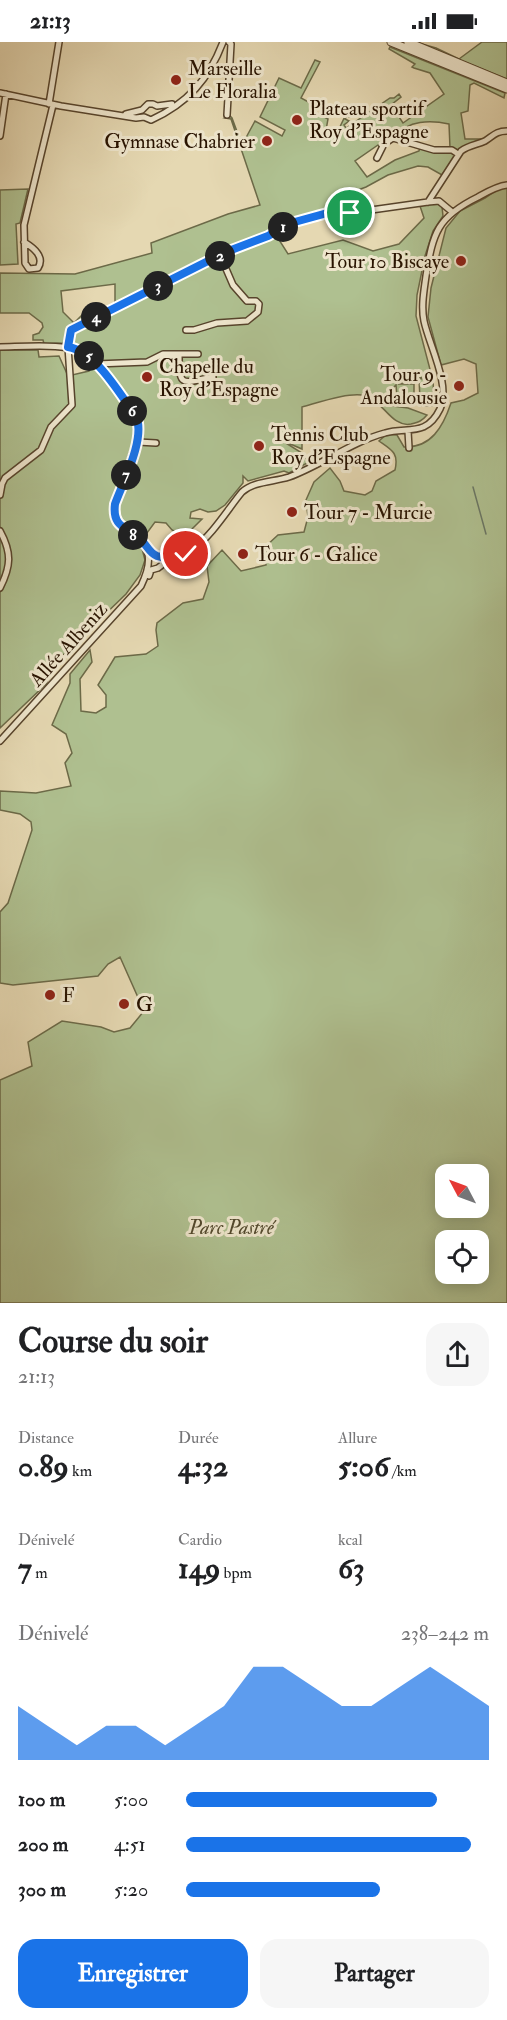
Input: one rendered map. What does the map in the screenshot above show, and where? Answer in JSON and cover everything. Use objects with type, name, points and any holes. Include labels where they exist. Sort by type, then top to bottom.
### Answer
[{"type":"street","points":[[24,242],[41,258],[38,268],[33,270],[25,263],[24,242],[24,225],[51,104],[59,42]]},
{"type":"street","points":[[0,136],[3,94],[151,120],[196,88],[216,60],[223,42]]},
{"type":"street","points":[[227,115],[231,44],[229,42]]},
{"type":"street","points":[[391,42],[407,45],[507,83]]},
{"type":"street","points":[[407,45],[507,89]]},
{"type":"street","points":[[121,115],[142,110],[148,104],[168,106],[182,100]]},
{"type":"street","points":[[157,106],[158,116]]},
{"type":"street","points":[[142,110],[144,117]]},
{"type":"street","points":[[428,201],[458,154],[468,146],[485,141],[497,132],[507,131]]},
{"type":"street","points":[[377,158],[384,144],[393,138],[434,150],[452,150],[458,154]]},
{"type":"street","points":[[0,347],[68,347],[84,352],[96,364],[136,416],[140,427],[138,442],[115,504],[120,526],[158,557],[186,554],[197,547],[236,499],[249,487],[290,477],[381,434],[419,429],[433,420],[442,401],[439,371],[424,321],[422,303],[432,242],[452,211],[496,188],[507,185]]},
{"type":"street","points":[[0,495],[5,478],[41,450],[51,427],[72,405],[68,347],[69,333],[74,327],[105,314],[220,255],[268,236],[291,223],[331,212],[350,213],[428,201],[439,201],[452,211]]},
{"type":"street","points":[[186,330],[194,330],[217,322],[246,321],[258,312],[259,304],[256,301],[247,301],[237,290],[220,255]]},
{"type":"street","points":[[96,364],[147,362],[163,354],[198,354]]},
{"type":"street","points":[[179,354],[181,380],[187,382],[213,377]]},
{"type":"street","points":[[408,431],[410,448]]},
{"type":"street","points":[[138,442],[156,442]]},
{"type":"street","points":[[0,531],[7,546],[9,565],[0,588]]},
{"type":"street","name":"Allée Albeniz","points":[[0,741],[141,586],[147,574],[147,549]]},
{"type":"street","points":[[141,586],[147,580],[151,570],[158,568],[172,557]]},
{"type":"street","name":"Allée Albeniz","points":[[148,563],[151,570]]},
{"type":"green space","points":[[415,42],[436,48],[459,59],[482,42],[507,42],[507,79]]},
{"type":"green space","points":[[390,47],[505,93],[504,98],[474,83],[470,85],[468,111],[461,113],[465,139],[482,139],[459,150],[450,148],[449,124],[420,122],[407,127],[397,136],[392,136],[380,148],[378,145],[355,161],[367,177],[395,160],[419,151],[420,147],[452,151],[456,154],[442,175],[428,167],[418,166],[388,175],[366,187],[329,201],[331,210],[272,232],[115,306],[115,284],[61,291],[63,312],[74,323],[86,311],[98,314],[75,325],[69,330],[63,343],[44,344],[43,340],[33,340],[33,335],[39,333],[43,327],[42,323],[29,313],[0,313],[0,273],[75,274],[152,253],[151,243],[228,214],[260,205],[231,119],[225,118],[230,116],[232,118],[242,145],[255,121],[282,136],[285,130],[260,117],[279,78],[301,88],[315,60],[320,62],[301,98],[314,105],[311,110],[328,119],[326,130],[336,135],[349,108],[350,117],[347,116],[345,119],[349,121],[344,125],[346,128],[399,94],[401,97],[391,105],[403,123],[444,94],[430,73],[412,67],[415,64],[389,49]]},
{"type":"green space","name":"Parc Pastré","points":[[507,183],[507,1303],[0,1303],[0,1080],[32,1066],[28,1042],[62,1021],[101,1027],[114,1032],[130,1028],[144,1011],[120,957],[108,964],[98,976],[13,985],[0,983],[0,912],[8,903],[32,830],[31,822],[20,814],[0,810],[0,791],[36,793],[71,786],[65,763],[72,753],[66,734],[52,725],[70,683],[70,674],[90,650],[92,662],[80,679],[81,711],[96,713],[106,707],[106,695],[98,685],[115,657],[146,654],[158,646],[157,623],[183,603],[203,599],[209,582],[207,566],[222,550],[241,571],[266,565],[266,546],[278,535],[304,532],[308,517],[306,500],[314,482],[330,468],[344,491],[365,495],[372,491],[376,481],[395,470],[396,460],[393,452],[379,441],[387,434],[397,435],[404,447],[422,444],[440,428],[451,403],[478,393],[476,364],[464,359],[441,365],[428,317],[431,288],[446,228],[460,211]]},
{"type":"green space","points":[[28,189],[20,223],[16,224],[18,264],[0,265],[0,190]]},
{"type":"green space","points":[[436,203],[442,207],[443,216],[433,231],[425,256],[417,295],[416,316],[432,377],[415,378],[398,384],[414,384],[414,396],[397,396],[396,385],[386,395],[389,400],[420,399],[419,379],[433,378],[434,406],[420,406],[420,403],[392,404],[427,415],[424,419],[411,424],[398,422],[378,403],[360,395],[334,398],[302,407],[302,449],[281,440],[302,453],[309,462],[289,473],[284,471],[248,481],[243,476],[243,483],[225,505],[216,511],[208,512],[200,509],[191,512],[190,518],[202,519],[192,529],[181,535],[166,523],[155,522],[147,533],[136,539],[141,545],[145,560],[140,575],[126,594],[62,656],[46,684],[0,728],[0,350],[38,350],[39,357],[59,356],[68,376],[89,371],[97,358],[70,343],[75,329],[276,235],[288,254],[343,240],[373,251],[399,244],[424,218],[420,206]]},
{"type":"waterway","points":[[473,487],[486,534]]},
{"type":"place","name":"Marseille Le Floralia","points":[[176,80]]},
{"type":"place","name":"Plateau sportif Roy d'Espagne","points":[[297,120]]},
{"type":"place","name":"Gymnase Chabrier","points":[[267,141]]},
{"type":"place","name":"Tour 10 Biscaye","points":[[461,261]]},
{"type":"place","name":"Chapelle du Roy d’Espagne","points":[[147,377]]},
{"type":"place","name":"Tour 9 - Andalousie","points":[[459,386]]},
{"type":"place","name":"Tennis Club Roy d'Espagne","points":[[259,446]]},
{"type":"place","name":"Tour 7 - Murcie","points":[[292,512]]},
{"type":"place","name":"Tour 6 - Galice","points":[[243,554]]},
{"type":"place","name":"F","points":[[50,995]]},
{"type":"place","name":"G","points":[[124,1004]]},
{"type":"route","points":[[186,554],[158,557],[147,549],[136,536],[123,529],[117,521],[115,504],[138,442],[140,427],[136,416],[91,358],[80,350],[68,347],[69,333],[74,327],[105,314],[226,252],[268,236],[291,223],[331,212],[350,213]]}]
